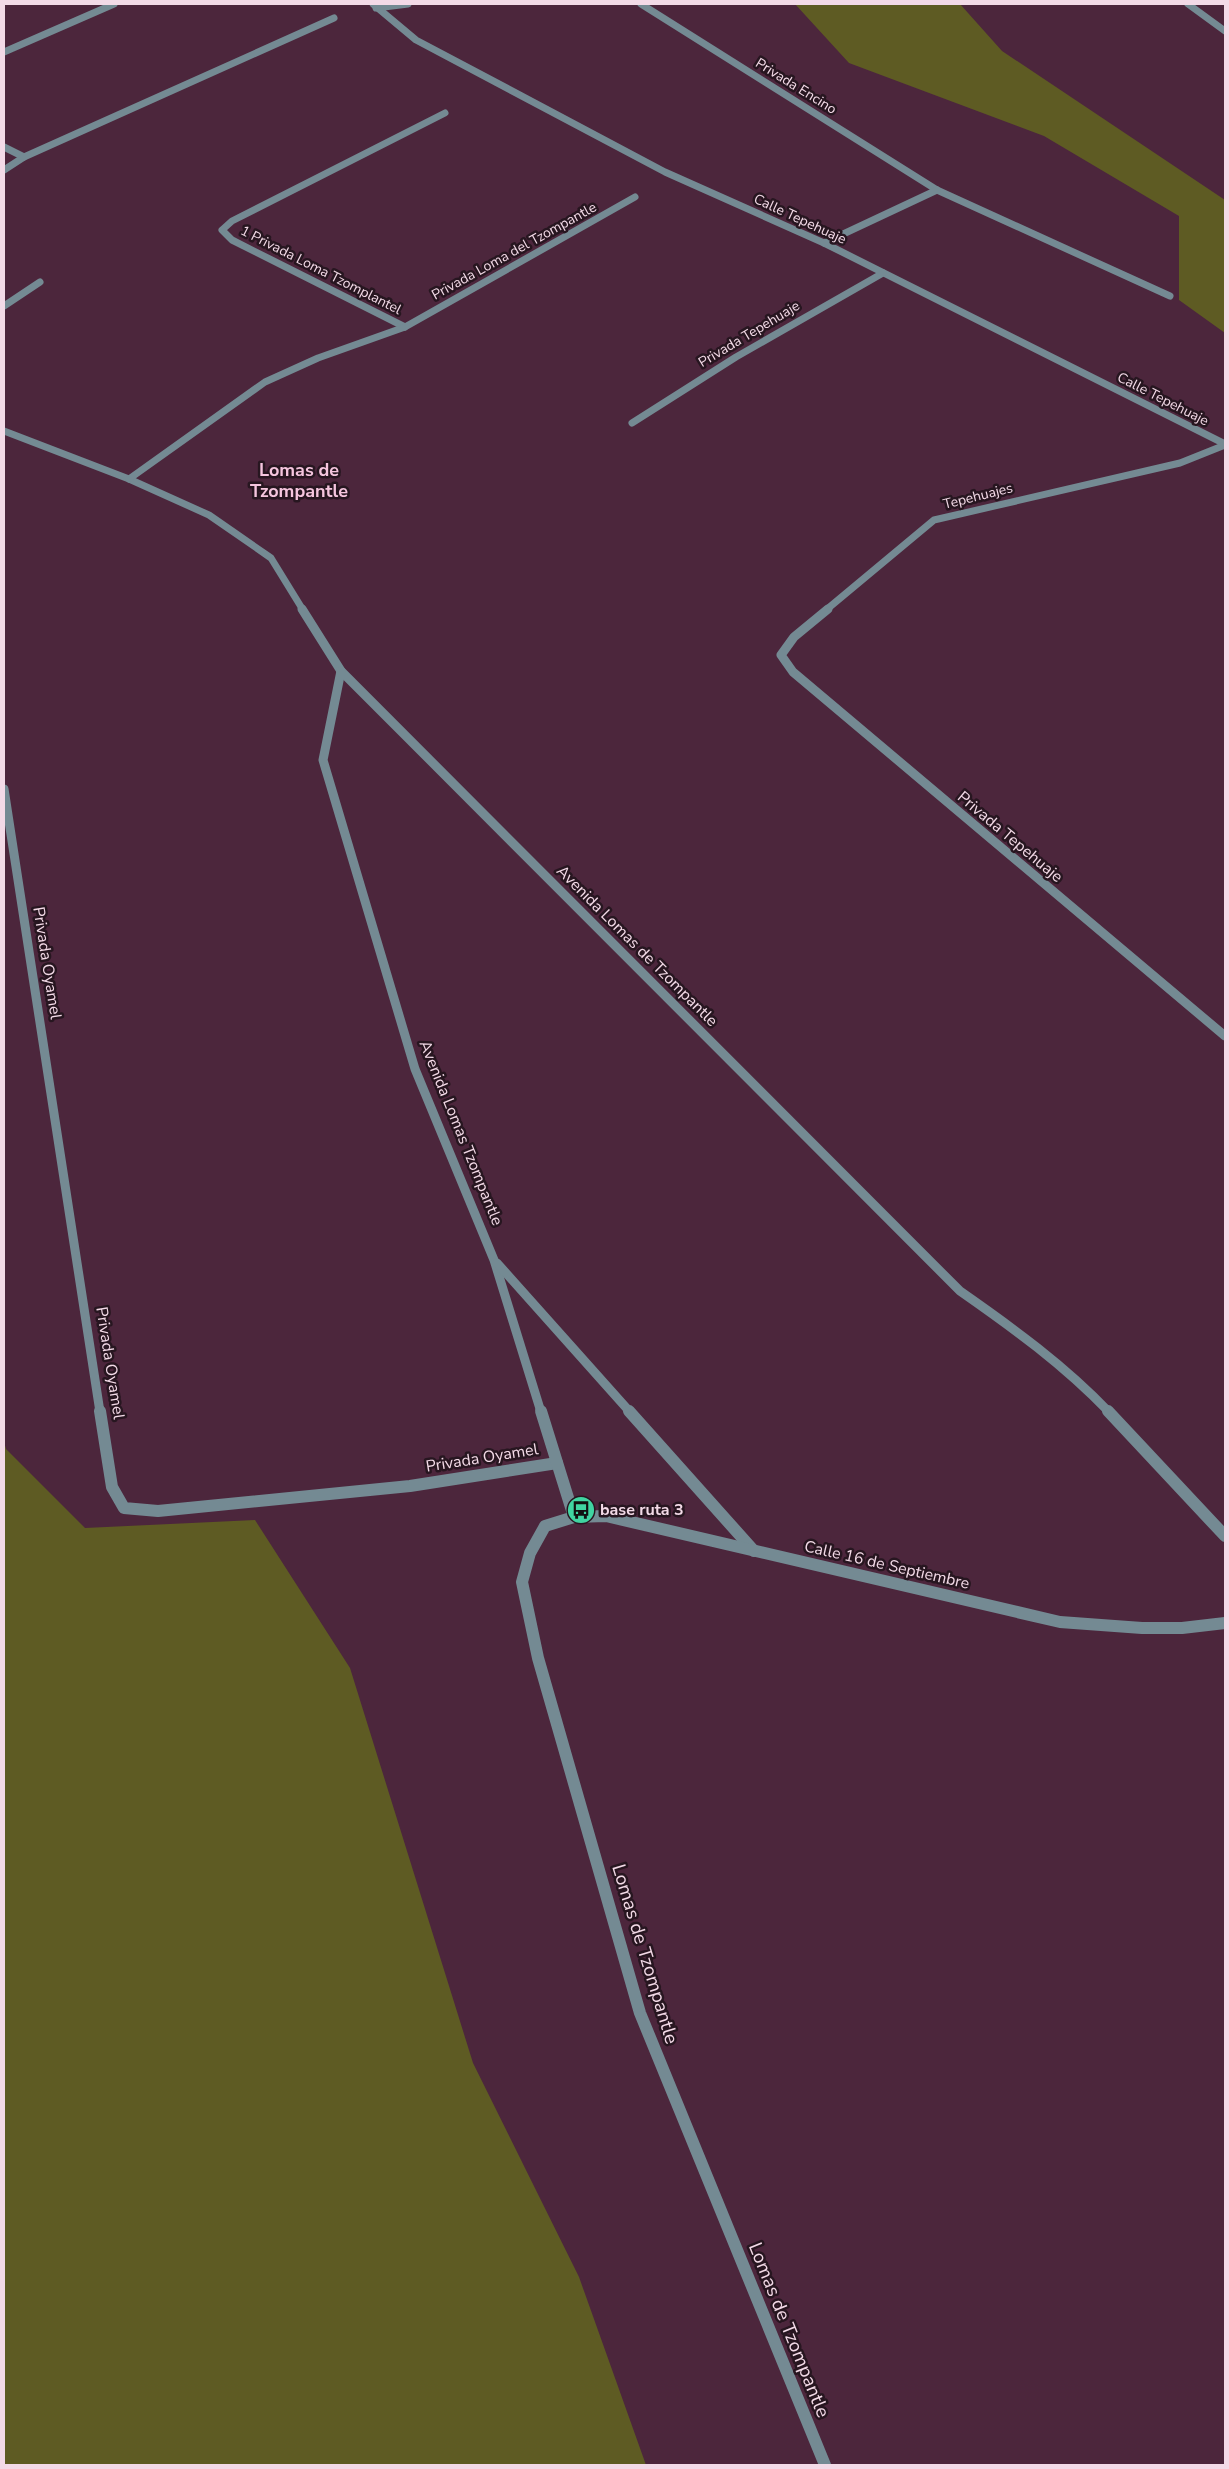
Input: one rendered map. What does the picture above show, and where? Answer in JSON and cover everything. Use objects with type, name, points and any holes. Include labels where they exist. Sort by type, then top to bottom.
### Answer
[{"type":"street","points":[[4,52],[114,4]]},
{"type":"street","points":[[374,6],[408,4]]},
{"type":"street","name":"Privada Encino","points":[[641,4],[937,190],[1170,296]]},
{"type":"street","points":[[1188,4],[1225,31]]},
{"type":"street","name":"Calle Tepehuaje","points":[[374,6],[416,40],[665,172],[824,242],[1225,445]]},
{"type":"street","points":[[4,170],[24,157],[283,39],[334,18]]},
{"type":"street","name":"1 Privada Loma Tzomplantel","points":[[406,327],[232,240],[222,230],[232,221],[446,112]]},
{"type":"street","points":[[4,147],[24,157]]},
{"type":"street","points":[[824,242],[937,190]]},
{"type":"street","name":"Privada Loma del Tzompantle","points":[[406,327],[634,197]]},
{"type":"street","name":"Privada Tepehuaje","points":[[632,423],[736,357],[883,273]]},
{"type":"street","points":[[4,306],[40,282]]},
{"type":"street","name":"1 Privada Loma Tzomplantel","points":[[130,479],[265,382],[318,358],[406,327]]},
{"type":"street","name":"Avenida Lomas de Tzompantle","points":[[4,431],[130,479],[209,515],[272,558],[341,671],[960,1291],[1018,1332],[1082,1384],[1225,1536]]},
{"type":"street","name":"Tepehuajes","points":[[781,655],[794,637],[934,520],[1180,463],[1225,445]]},
{"type":"street","name":"Privada Tepehuaje","points":[[781,655],[793,672],[1225,1036]]},
{"type":"street","name":"Avenida Lomas Tzompantle","points":[[341,671],[323,760],[415,1069],[494,1260],[574,1517]]},
{"type":"street","name":"Privada Oyamel","points":[[4,789],[112,1487],[124,1508],[158,1512],[400,1487],[557,1463]]},
{"type":"street","points":[[494,1260],[754,1551]]},
{"type":"street","name":"Calle 16 de Septiembre","points":[[545,1526],[574,1517],[606,1516],[1060,1622],[1129,1630],[1181,1630],[1225,1623]]},
{"type":"street","name":"Lomas de Tzompantle","points":[[545,1526],[530,1553],[522,1582],[538,1658],[640,2014],[825,2465]]},
{"type":"shaded area","points":[[795,4],[960,4],[1002,51],[1225,200],[1225,333],[1179,300],[1179,216],[1044,136],[849,63]]},
{"type":"shaded area","points":[[4,1442],[6,1449],[85,1528],[255,1520],[350,1668],[473,2063],[579,2277],[646,2465],[4,2465]]},
{"type":"place","name":"base ruta 3","points":[[581,1510]]},
{"type":"district","name":"Lomas de Tzompantle","points":[[299,480]]}]
